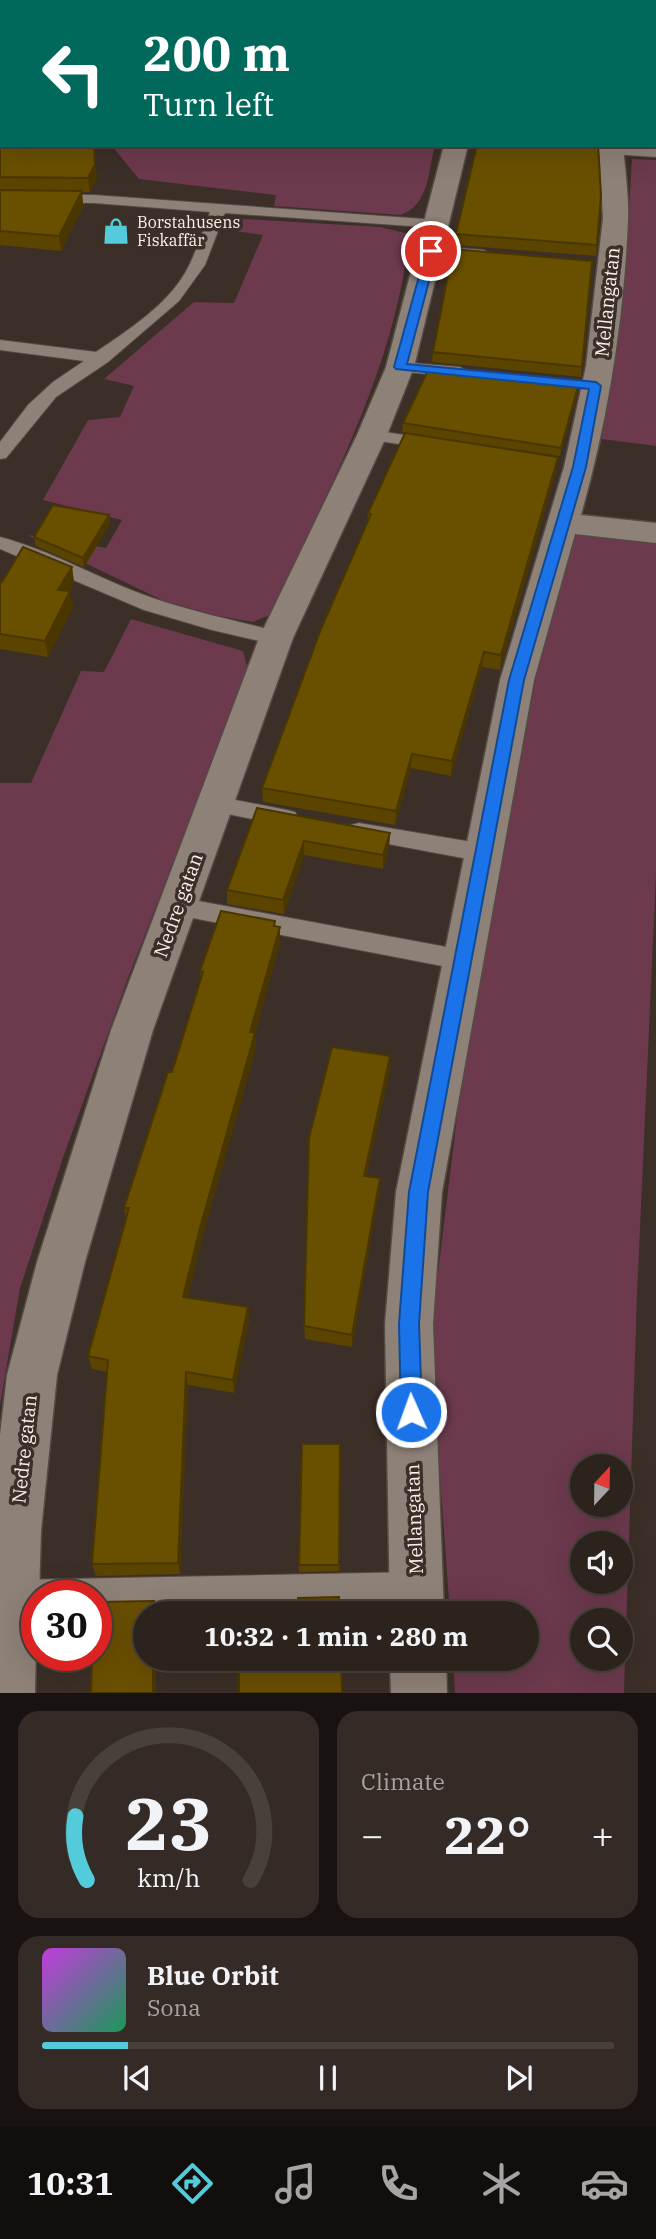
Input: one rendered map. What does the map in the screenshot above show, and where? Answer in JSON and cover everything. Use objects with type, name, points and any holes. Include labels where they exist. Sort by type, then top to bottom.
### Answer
[{"type":"street","name":"Nedre gatan","points":[[7,1693],[15,1531],[32,1375],[61,1262],[132,1030],[276,638],[372,435],[400,367],[435,237],[456,147]]},
{"type":"street","name":"Mellangatan","points":[[416,1600],[409,1324],[419,1192],[517,680],[562,523],[589,385],[604,265],[616,218],[611,148]]},
{"type":"street","points":[[562,523],[656,533]]},
{"type":"street","points":[[418,1671],[419,1693]]},
{"type":"lane","points":[[584,147],[656,153]]},
{"type":"lane","points":[[0,198],[94,199],[219,208],[435,237],[500,256]]},
{"type":"lane","points":[[0,454],[36,406],[59,386],[102,358],[172,300],[190,279],[219,208]]},
{"type":"lane","points":[[0,345],[102,358]]},
{"type":"lane","points":[[400,367],[478,374]]},
{"type":"lane","points":[[372,435],[455,448]]},
{"type":"lane","points":[[0,543],[59,564],[164,611],[211,625],[276,638]]},
{"type":"lane","points":[[215,804],[309,821]]},
{"type":"lane","points":[[336,826],[484,853]]},
{"type":"lane","points":[[177,906],[463,960]]},
{"type":"lane","points":[[12,1596],[416,1600]]},
{"type":"shaded area","points":[[113,147],[435,147],[422,196],[410,211],[400,215],[274,206],[276,195],[139,179]]},
{"type":"shaded area","points":[[632,159],[656,160],[656,446],[601,439],[625,275]]},
{"type":"shaded area","points":[[244,219],[380,227],[409,234],[402,284],[390,333],[356,429],[270,615],[253,622],[218,616],[164,601],[27,535],[106,548],[122,520],[43,500],[88,420],[120,417],[134,386],[104,379],[194,302],[234,303],[263,235],[227,230]]},
{"type":"shaded area","points":[[576,535],[656,543],[656,875],[632,1454],[570,1454],[570,1517],[630,1517],[629,1531],[570,1531],[570,1594],[627,1594],[627,1608],[570,1608],[570,1671],[625,1671],[624,1693],[455,1693],[454,1671],[539,1671],[539,1601],[449,1601],[430,1338],[465,1052],[561,545]]},
{"type":"shaded area","points":[[131,619],[243,651],[248,670],[128,978],[65,1152],[20,1288],[0,1405],[0,783],[31,783],[81,671],[104,672]]},
{"type":"building","points":[[0,147],[94,147],[95,165],[88,178],[0,177]]},
{"type":"building","points":[[477,147],[598,147],[601,196],[597,245],[456,234]]},
{"type":"building","points":[[0,190],[82,191],[59,236],[0,231]]},
{"type":"building","points":[[453,249],[592,261],[582,367],[433,352]]},
{"type":"building","points":[[429,368],[579,383],[561,448],[403,423]]},
{"type":"building","points":[[405,433],[558,457],[501,655],[484,652],[452,761],[412,754],[396,811],[262,788],[321,629],[371,514],[368,513]]},
{"type":"building","points":[[53,505],[109,515],[83,558],[34,537]]},
{"type":"building","points":[[23,547],[72,567],[58,590],[70,591],[45,641],[0,634],[0,581],[2,582]]},
{"type":"building","points":[[257,808],[390,833],[383,855],[304,841],[283,900],[227,890]]},
{"type":"building","points":[[221,911],[275,921],[274,926],[280,927],[250,1032],[255,1033],[183,1297],[248,1307],[233,1380],[186,1372],[178,1563],[92,1564],[108,1360],[88,1356],[129,1208],[124,1208],[168,1072],[172,1072],[203,972],[200,971]]},
{"type":"building","points":[[332,1047],[390,1056],[364,1176],[380,1178],[352,1335],[304,1326],[309,1138]]},
{"type":"building","points":[[302,1444],[340,1444],[339,1565],[299,1565]]},
{"type":"building","points":[[339,1597],[339,1601],[298,1601],[298,1598]]},
{"type":"building","points":[[133,1601],[133,1671],[153,1671],[153,1693],[91,1693],[92,1671],[112,1671],[112,1602]]},
{"type":"building","points":[[239,1671],[341,1671],[342,1693],[239,1693]]},
{"type":"place","name":"Borstahusens Fiskaffär","points":[[116,231]]},
{"type":"route","points":[[411,1412],[409,1324],[419,1192],[517,680],[579,467],[596,386],[400,367],[431,251]]}]
